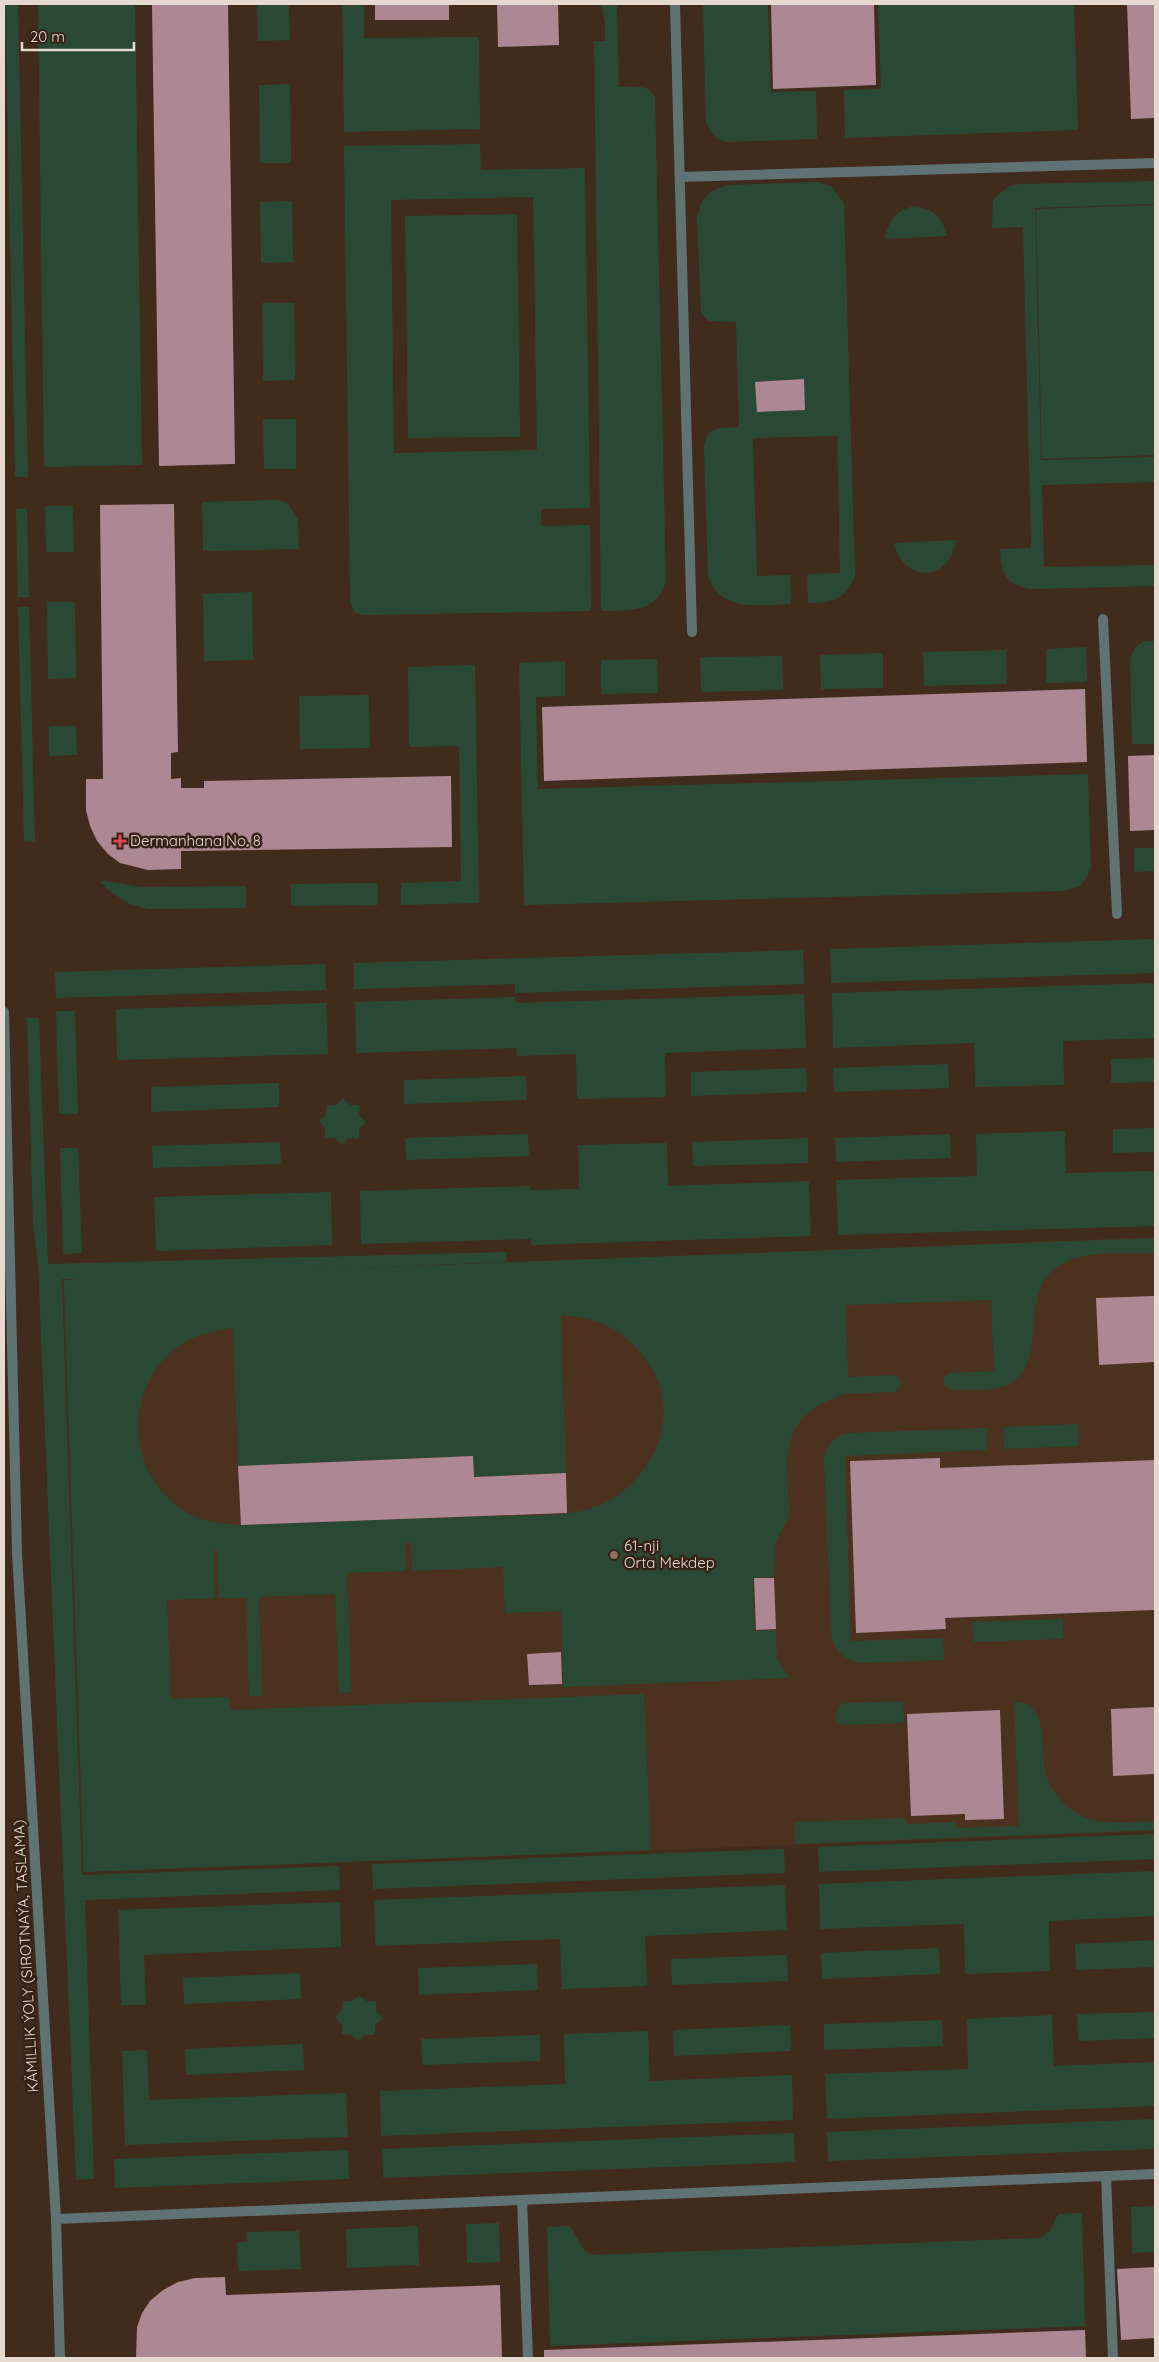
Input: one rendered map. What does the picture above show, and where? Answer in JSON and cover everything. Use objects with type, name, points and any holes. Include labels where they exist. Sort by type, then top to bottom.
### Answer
[{"type":"street","points":[[675,4],[692,632]]},
{"type":"street","points":[[680,177],[1155,163]]},
{"type":"street","points":[[1103,619],[1117,914]]},
{"type":"street","name":"KÄMILLIK ÝOLY (SIROTNAÝA, TASLAMA)","points":[[4,1012],[17,1553],[56,2219],[60,2358]]},
{"type":"street","points":[[56,2219],[1155,2174]]},
{"type":"street","points":[[1106,2176],[1113,2358]]},
{"type":"street","points":[[522,2200],[528,2358]]},
{"type":"shaded area","name":"61-nji Orta Mekdep","points":[[1155,1237],[1155,1831],[83,1872],[63,1280]]},
{"type":"green space","points":[[5,4],[18,4],[28,477],[15,477]]},
{"type":"green space","points":[[38,4],[135,4],[142,465],[44,467]]},
{"type":"green space","points":[[257,4],[289,4],[290,40],[258,41]]},
{"type":"green space","points":[[342,4],[364,4],[364,38],[479,37],[480,129],[344,132]]},
{"type":"green space","points":[[601,4],[617,4],[619,87],[645,88],[655,98],[666,581],[662,592],[649,605],[632,610],[601,611],[594,41],[605,41],[605,22]]},
{"type":"green space","points":[[703,4],[768,4],[771,92],[816,91],[817,139],[725,142],[712,133],[706,124]]},
{"type":"green space","points":[[878,4],[1074,4],[1078,130],[845,138],[844,90],[881,89]]},
{"type":"green space","points":[[290,84],[291,163],[260,163],[259,85]]},
{"type":"green space","points":[[480,144],[481,170],[585,168],[590,508],[541,509],[541,526],[590,525],[591,611],[364,615],[354,612],[350,600],[344,146]],"holes":[[[533,197],[537,450],[394,453],[391,200]]]},
{"type":"green space","points":[[1155,181],[1155,204],[1035,208],[1041,460],[1155,457],[1155,482],[1042,485],[1044,567],[1155,565],[1155,586],[1030,589],[1022,587],[1010,580],[1003,571],[1000,549],[1031,548],[1023,227],[992,228],[993,199],[1009,186],[1020,184]]},
{"type":"green space","points":[[817,182],[831,186],[844,203],[855,575],[843,595],[831,601],[808,603],[807,574],[840,573],[837,436],[753,438],[757,576],[790,575],[791,604],[742,604],[722,596],[714,588],[708,576],[704,446],[706,439],[712,431],[721,428],[739,427],[736,322],[708,321],[701,313],[697,218],[701,205],[707,195],[723,187],[730,185]]},
{"type":"green space","points":[[292,201],[293,262],[261,263],[260,202]]},
{"type":"green space","points":[[1155,205],[1155,455],[1042,459],[1036,209]]},
{"type":"green space","points":[[914,206],[927,209],[936,215],[943,224],[947,236],[885,239],[888,227],[894,217]]},
{"type":"green space","points":[[517,214],[520,437],[408,438],[405,216]]},
{"type":"green space","points":[[262,303],[294,303],[295,380],[263,381]]},
{"type":"green space","points":[[263,419],[296,419],[296,469],[264,469]]},
{"type":"green space","points":[[276,500],[287,502],[298,520],[299,549],[203,551],[202,502]]},
{"type":"green space","points":[[45,506],[73,506],[74,552],[46,552]]},
{"type":"green space","points":[[27,508],[29,597],[18,597],[16,509]]},
{"type":"green space","points":[[956,540],[952,554],[945,564],[936,570],[926,573],[916,571],[907,566],[899,556],[894,543]]},
{"type":"green space","points":[[252,592],[253,660],[204,661],[203,594]]},
{"type":"green space","points":[[47,602],[75,602],[76,678],[48,679]]},
{"type":"green space","points":[[18,607],[29,607],[35,841],[24,842]]},
{"type":"green space","points":[[1144,641],[1155,641],[1155,744],[1132,744],[1130,659],[1135,648]]},
{"type":"green space","points":[[1086,647],[1087,682],[1046,683],[1046,649]]},
{"type":"green space","points":[[1006,650],[1007,684],[924,686],[923,652]]},
{"type":"green space","points":[[883,653],[883,688],[821,689],[820,655]]},
{"type":"green space","points":[[782,656],[783,690],[701,692],[700,657]]},
{"type":"green space","points":[[657,659],[658,693],[601,694],[601,660]]},
{"type":"green space","points":[[565,661],[565,696],[536,697],[538,789],[1088,774],[1091,866],[1087,877],[1078,887],[1062,891],[524,905],[519,663]]},
{"type":"green space","points":[[475,665],[479,903],[401,905],[401,883],[461,881],[459,746],[409,747],[408,667]]},
{"type":"green space","points":[[369,695],[370,748],[300,749],[299,696]]},
{"type":"green space","points":[[49,726],[76,726],[77,755],[49,756]]},
{"type":"green space","points":[[1134,848],[1155,848],[1155,871],[1134,872]]},
{"type":"green space","points":[[100,881],[147,887],[246,886],[246,908],[148,909],[130,904],[109,891]]},
{"type":"green space","points":[[378,883],[378,905],[291,906],[291,884]]},
{"type":"green space","points":[[1155,939],[1155,973],[831,983],[830,949]]},
{"type":"green space","points":[[803,950],[804,984],[515,993],[515,984],[354,989],[354,963]]},
{"type":"green space","points":[[325,964],[326,990],[56,998],[55,972]]},
{"type":"green space","points":[[1155,983],[1155,1038],[1063,1041],[1064,1085],[975,1087],[974,1043],[833,1048],[832,993]]},
{"type":"green space","points":[[804,994],[806,1048],[665,1053],[666,1097],[577,1099],[576,1054],[517,1056],[516,1048],[356,1053],[355,1002],[515,997],[516,1003]]},
{"type":"green space","points":[[326,1003],[328,1054],[117,1060],[116,1009]]},
{"type":"green space","points":[[56,1011],[75,1011],[78,1114],[59,1114]]},
{"type":"green space","points":[[27,1018],[39,1018],[48,1264],[507,1252],[506,1262],[305,1270],[1155,1238],[1155,1253],[1088,1255],[1068,1261],[1050,1274],[1040,1290],[1035,1309],[1031,1348],[1026,1366],[1016,1379],[992,1389],[951,1390],[943,1382],[945,1376],[951,1373],[994,1371],[991,1300],[846,1305],[848,1377],[893,1375],[898,1377],[901,1383],[899,1389],[893,1392],[843,1394],[817,1406],[802,1418],[792,1434],[787,1459],[789,1516],[775,1544],[774,1577],[753,1578],[755,1631],[776,1630],[777,1659],[790,1678],[563,1687],[561,1611],[505,1613],[503,1567],[412,1571],[411,1543],[405,1543],[406,1571],[347,1573],[351,1692],[339,1693],[335,1594],[259,1597],[262,1696],[249,1696],[246,1598],[219,1598],[217,1550],[214,1551],[215,1598],[167,1600],[171,1699],[229,1697],[230,1710],[644,1694],[651,1850],[84,1872],[64,1280],[79,1279],[62,1279],[82,1875],[339,1866],[340,1890],[85,1900],[94,2179],[76,2180],[38,1264],[33,1224]],"holes":[[[561,1315],[603,1324],[626,1337],[653,1371],[661,1391],[664,1412],[661,1433],[654,1453],[643,1471],[629,1486],[611,1499],[592,1508],[568,1513],[540,1515],[224,1524],[196,1517],[176,1505],[155,1482],[143,1458],[139,1439],[139,1419],[142,1400],[149,1382],[159,1365],[172,1351],[189,1340],[210,1332],[233,1328],[238,1466],[472,1456],[474,1477],[566,1473]]]},
{"type":"green space","points":[[1155,1058],[1155,1082],[1111,1083],[1111,1059]]},
{"type":"green space","points":[[948,1064],[949,1088],[834,1092],[833,1068]]},
{"type":"green space","points":[[806,1068],[807,1092],[691,1096],[691,1072]]},
{"type":"green space","points":[[526,1076],[527,1100],[404,1104],[404,1080]]},
{"type":"green space","points":[[279,1083],[279,1107],[151,1112],[151,1087]]},
{"type":"green space","points":[[343,1098],[350,1105],[360,1105],[359,1115],[366,1122],[359,1129],[359,1139],[349,1138],[342,1145],[335,1138],[325,1138],[325,1128],[319,1121],[326,1115],[326,1105],[336,1105]]},
{"type":"green space","points":[[1155,1128],[1155,1152],[1113,1153],[1113,1129]]},
{"type":"green space","points":[[1065,1131],[1066,1173],[1155,1171],[1155,1226],[838,1235],[836,1180],[977,1176],[976,1134]]},
{"type":"green space","points":[[528,1134],[529,1156],[406,1160],[405,1138]]},
{"type":"green space","points":[[950,1134],[951,1158],[836,1162],[835,1138]]},
{"type":"green space","points":[[808,1138],[808,1163],[693,1166],[692,1142]]},
{"type":"green space","points":[[280,1142],[281,1164],[153,1168],[152,1146]]},
{"type":"green space","points":[[667,1143],[668,1186],[809,1181],[811,1236],[531,1245],[531,1239],[361,1244],[360,1191],[530,1186],[530,1190],[579,1189],[578,1145]]},
{"type":"green space","points":[[60,1148],[78,1148],[82,1253],[63,1254]]},
{"type":"green space","points":[[331,1192],[332,1245],[156,1251],[154,1197]]},
{"type":"green space","points":[[1078,1424],[1079,1446],[1004,1449],[1003,1427]]},
{"type":"green space","points":[[987,1428],[987,1450],[845,1456],[851,1641],[943,1638],[944,1660],[859,1663],[848,1659],[837,1649],[831,1634],[824,1457],[828,1448],[836,1438],[849,1433]]},
{"type":"green space","points":[[1063,1619],[1063,1639],[973,1642],[972,1622]]},
{"type":"green space","points":[[903,1701],[904,1723],[846,1725],[839,1724],[835,1718],[839,1706],[845,1703]]},
{"type":"green space","points":[[1014,1702],[1026,1704],[1034,1710],[1039,1719],[1042,1730],[1046,1775],[1052,1789],[1067,1806],[1080,1815],[1104,1822],[1155,1821],[1155,1830],[795,1844],[795,1822],[906,1818],[907,1824],[956,1822],[956,1828],[1019,1826]]},
{"type":"green space","points":[[1155,1834],[1155,1859],[819,1872],[818,1847]]},
{"type":"green space","points":[[784,1849],[785,1873],[373,1889],[372,1864]]},
{"type":"green space","points":[[1155,1871],[1155,1916],[1049,1921],[1050,1971],[965,1974],[964,1924],[820,1929],[819,1884]]},
{"type":"green space","points":[[785,1885],[787,1930],[645,1936],[647,1986],[562,1989],[560,1939],[375,1946],[374,1900]]},
{"type":"green space","points":[[340,1902],[341,1947],[144,1955],[146,2005],[121,2005],[118,1910]]},
{"type":"green space","points":[[1155,1940],[1155,1967],[1076,1970],[1075,1944]]},
{"type":"green space","points":[[939,1948],[940,1974],[822,1979],[821,1953]]},
{"type":"green space","points":[[787,1955],[788,1981],[672,1985],[671,1959]]},
{"type":"green space","points":[[537,1964],[538,1990],[419,1995],[418,1968]]},
{"type":"green space","points":[[300,1973],[301,1999],[184,2004],[183,1978]]},
{"type":"green space","points":[[359,1995],[366,2001],[376,2001],[376,2011],[383,2018],[375,2025],[375,2035],[365,2035],[358,2041],[352,2035],[342,2034],[342,2025],[335,2017],[342,2010],[342,2001],[352,2001]]},
{"type":"green space","points":[[1155,2012],[1155,2038],[1078,2041],[1077,2014]]},
{"type":"green space","points":[[1052,2015],[1054,2066],[1155,2062],[1155,2106],[827,2119],[825,2074],[968,2069],[967,2019]]},
{"type":"green space","points":[[942,2020],[943,2046],[824,2050],[824,2024]]},
{"type":"green space","points":[[790,2025],[791,2051],[674,2056],[673,2030]]},
{"type":"green space","points":[[648,2031],[650,2081],[792,2075],[793,2120],[381,2136],[380,2091],[565,2084],[564,2034]]},
{"type":"green space","points":[[540,2035],[540,2061],[422,2065],[421,2039]]},
{"type":"green space","points":[[303,2044],[304,2070],[186,2075],[185,2049]]},
{"type":"green space","points":[[147,2050],[149,2100],[346,2093],[348,2137],[125,2145],[122,2051]]},
{"type":"green space","points":[[1155,2119],[1155,2149],[828,2161],[827,2132]]},
{"type":"green space","points":[[794,2133],[795,2162],[383,2178],[382,2149]]},
{"type":"green space","points":[[348,2150],[349,2179],[115,2188],[114,2159]]},
{"type":"green space","points":[[1155,2206],[1155,2252],[1132,2253],[1131,2207]]},
{"type":"green space","points":[[1082,2213],[1085,2326],[550,2346],[547,2227],[570,2226],[584,2250],[592,2255],[1040,2238],[1050,2231],[1058,2214]]},
{"type":"green space","points":[[499,2223],[500,2262],[467,2263],[466,2224]]},
{"type":"green space","points":[[418,2226],[419,2265],[347,2268],[346,2229]]},
{"type":"green space","points":[[299,2231],[301,2269],[238,2271],[237,2242],[247,2242],[246,2232]]},
{"type":"building","points":[[152,4],[228,4],[235,464],[159,466]]},
{"type":"building","points":[[375,4],[449,4],[449,20],[375,20]]},
{"type":"building","points":[[497,4],[558,4],[559,45],[498,47]]},
{"type":"building","points":[[771,4],[874,4],[876,85],[773,89]]},
{"type":"building","points":[[1127,4],[1155,4],[1155,118],[1131,119]]},
{"type":"building","points":[[804,379],[805,410],[757,412],[755,382]]},
{"type":"building","points":[[174,504],[178,752],[171,753],[171,779],[181,778],[181,788],[204,788],[204,781],[451,776],[452,847],[181,851],[181,869],[148,870],[120,863],[108,854],[97,841],[90,826],[86,810],[86,779],[103,779],[100,505]]},
{"type":"building","points":[[1085,689],[1087,762],[544,781],[542,707]]},
{"type":"building","points":[[1155,755],[1155,830],[1130,831],[1128,756]]},
{"type":"building","points":[[1155,1296],[1155,1362],[1099,1365],[1096,1298]]},
{"type":"building","points":[[473,1456],[474,1477],[566,1473],[567,1513],[241,1525],[238,1466]]},
{"type":"building","points":[[940,1458],[940,1468],[1155,1460],[1155,1610],[945,1618],[946,1629],[856,1633],[850,1461]]},
{"type":"building","points":[[754,1578],[774,1578],[776,1629],[756,1630]]},
{"type":"building","points":[[561,1652],[562,1684],[529,1685],[527,1654]]},
{"type":"building","points":[[1155,1707],[1155,1774],[1113,1776],[1111,1709]]},
{"type":"building","points":[[1000,1710],[1004,1819],[965,1820],[965,1814],[911,1816],[907,1714]]},
{"type":"building","points":[[1155,2267],[1155,2338],[1121,2340],[1117,2269]]},
{"type":"building","points":[[225,2277],[226,2295],[500,2285],[502,2358],[136,2358],[137,2327],[142,2313],[150,2301],[163,2290],[178,2282],[195,2278]]},
{"type":"building","points":[[1085,2330],[1086,2358],[544,2358],[544,2350]]},
{"type":"place","name":"Dermanhana No. 8","points":[[120,841]]},
{"type":"place","name":"61-nji Orta Mekdep","points":[[614,1555]]}]
